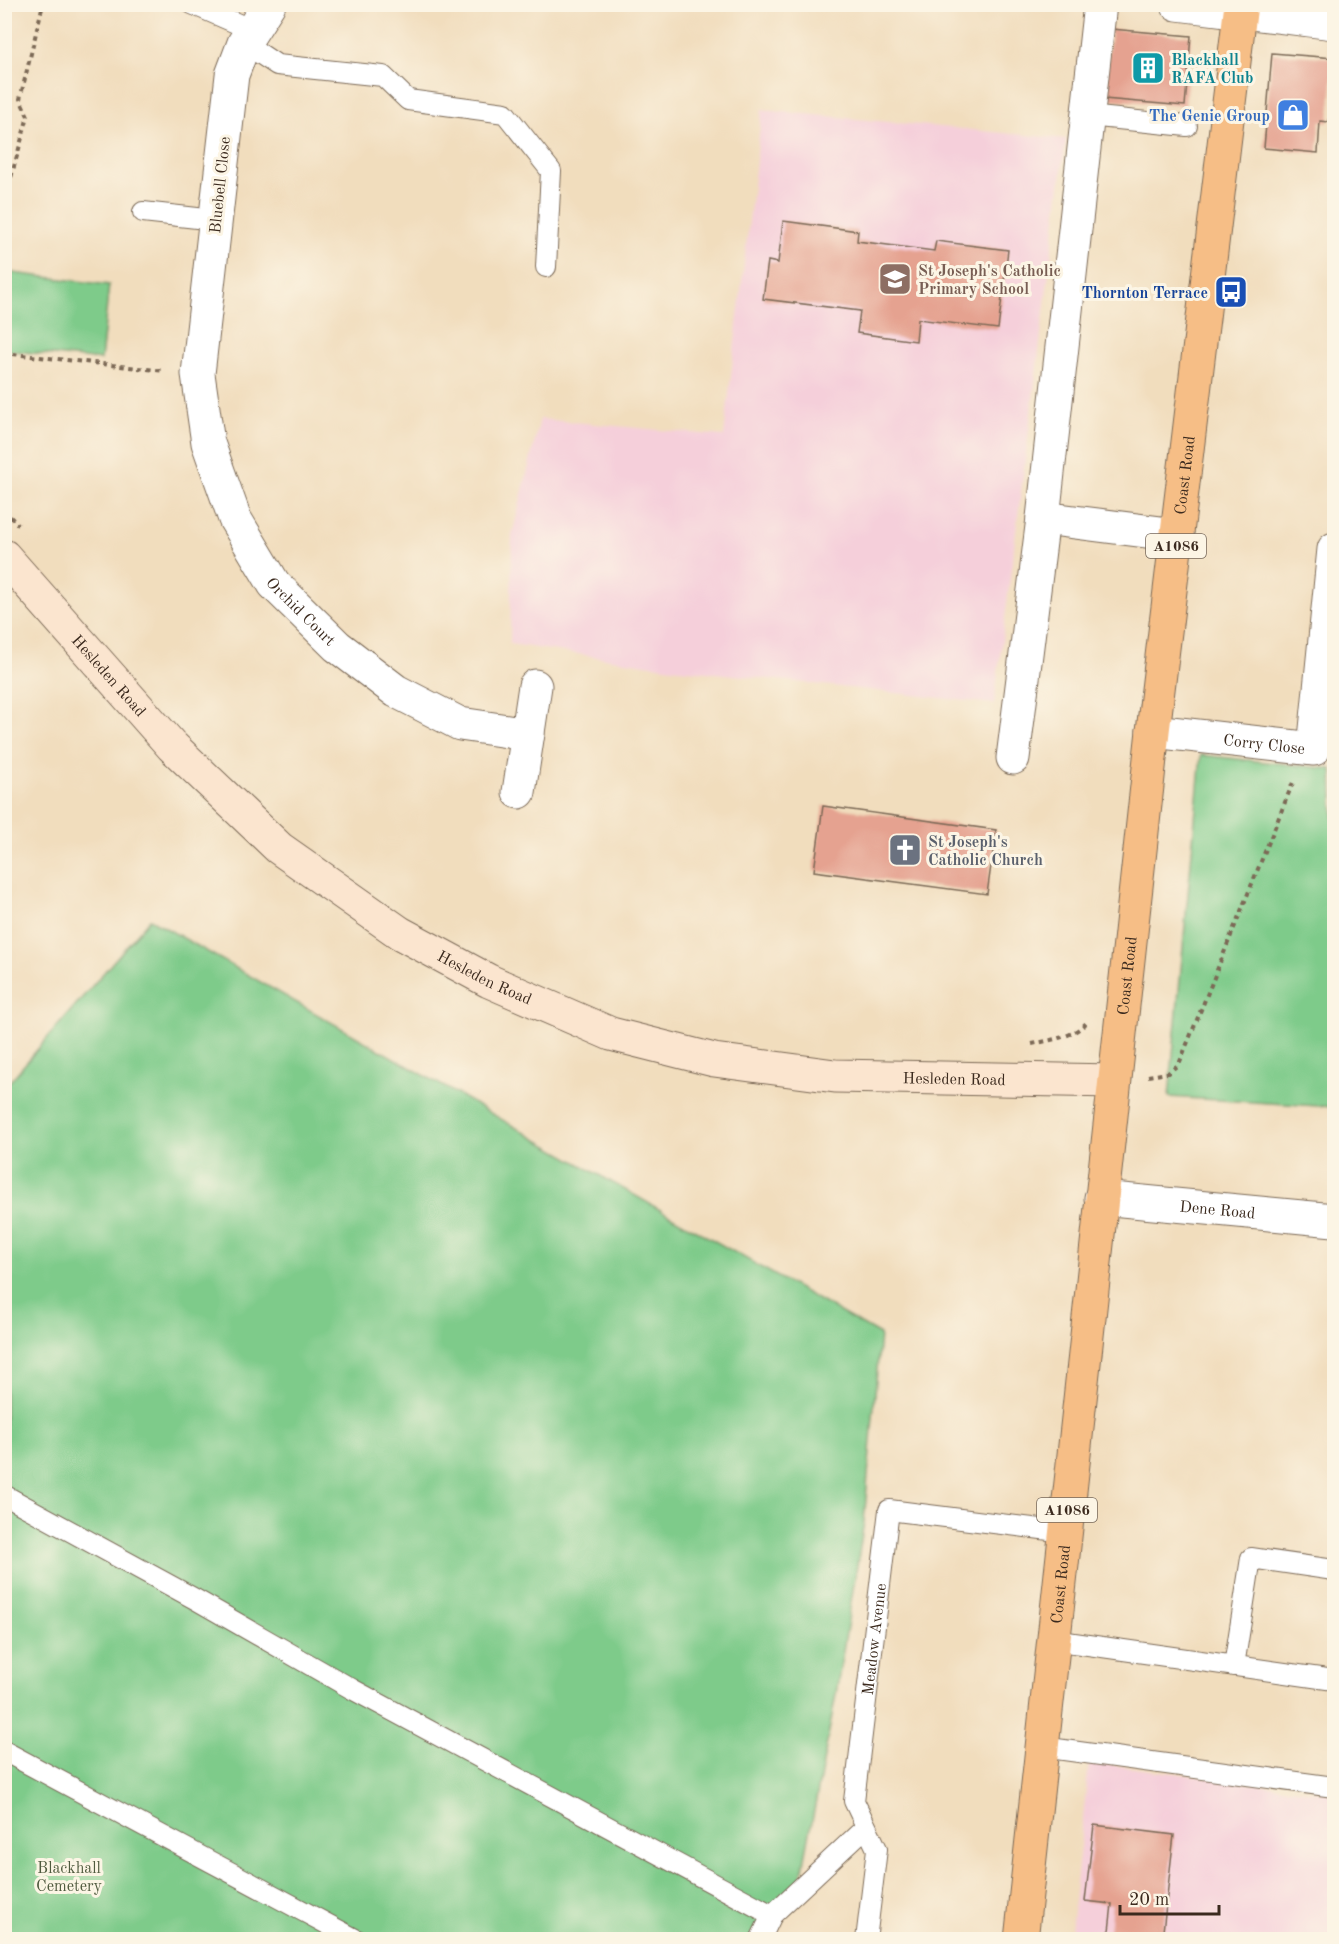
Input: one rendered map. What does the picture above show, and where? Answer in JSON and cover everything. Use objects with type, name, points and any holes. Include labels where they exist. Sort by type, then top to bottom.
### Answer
[{"type":"main road","name":"Coast Road","points":[[1021,1940],[1153,731],[1241,8]]},
{"type":"main road","name":"Hesleden Road","points":[[4,556],[172,746],[279,848],[400,933],[489,981],[611,1034],[714,1060],[835,1076],[1114,1081]]},
{"type":"street","points":[[1013,758],[1044,518],[1100,4]]},
{"type":"street","points":[[1177,4],[1241,8],[1335,23]]},
{"type":"street","name":"Bluebell Close","points":[[198,374],[232,75],[255,26]]},
{"type":"street","name":"Orchid Court","points":[[198,374],[208,443],[235,519],[274,584],[337,646],[396,691],[460,724],[528,735]]},
{"type":"street","points":[[1044,518],[1177,535]]},
{"type":"street","name":"Corry Close","points":[[1153,731],[1314,748],[1328,687],[1335,549]]},
{"type":"street","points":[[519,792],[534,686]]},
{"type":"street","name":"Dene Road","points":[[1101,1198],[1335,1220]]},
{"type":"lane","points":[[192,4],[255,26],[277,65],[383,76],[408,100],[505,113],[551,171],[546,267]]},
{"type":"lane","points":[[1088,116],[1187,126]]},
{"type":"lane","points":[[143,212],[215,220]]},
{"type":"lane","points":[[4,1495],[195,1599],[352,1689],[772,1915]]},
{"type":"lane","name":"Meadow Avenue","points":[[866,1940],[877,1849],[854,1801],[889,1510],[1065,1532]]},
{"type":"lane","points":[[1234,1666],[1251,1558],[1335,1570]]},
{"type":"lane","points":[[1053,1640],[1335,1680]]},
{"type":"lane","points":[[1042,1747],[1335,1786]]},
{"type":"lane","points":[[4,1751],[357,1940]]},
{"type":"lane","points":[[760,1940],[772,1915],[866,1827]]},
{"type":"path","points":[[4,203],[28,116],[20,99],[44,4]]},
{"type":"path","points":[[4,353],[198,374]]},
{"type":"path","points":[[4,510],[20,528]]},
{"type":"path","points":[[1114,1081],[1168,1073],[1179,1064],[1296,776],[1301,747]]},
{"type":"path","points":[[1026,1045],[1058,1038],[1081,1029],[1088,1021]]},
{"type":"shaded area","name":"St Joseph's Catholic Primary School","points":[[762,110],[1066,139],[994,704],[679,669],[510,644],[512,536],[540,419],[724,436]]},
{"type":"shaded area","points":[[1089,1762],[1334,1794],[1334,1939],[1070,1940]]},
{"type":"green space","points":[[5,272],[109,285],[101,360],[5,350]]},
{"type":"green space","points":[[1201,755],[1332,769],[1334,1107],[1169,1097]]},
{"type":"green space","name":"Blackhall Cemetery","points":[[150,919],[880,1335],[864,1522],[835,1700],[802,1874],[770,1939],[5,1940],[5,1087]]},
{"type":"building","name":"Blackhall RAFA Club","points":[[1111,29],[1191,36],[1185,106],[1104,99]]},
{"type":"building","points":[[1272,53],[1334,58],[1329,122],[1320,121],[1318,153],[1264,148]]},
{"type":"building","points":[[783,221],[858,231],[857,241],[934,251],[936,241],[1008,250],[998,329],[918,319],[916,341],[857,333],[860,311],[763,299],[768,261],[778,263]]},
{"type":"building","name":"St Joseph's Catholic Church","points":[[823,806],[996,830],[987,894],[814,871]]},
{"type":"building","points":[[1094,1825],[1174,1835],[1162,1940],[1108,1940],[1112,1904],[1085,1901]]},
{"type":"place","name":"Blackhall RAFA Club","points":[[1148,68]]},
{"type":"place","name":"The Genie Group","points":[[1293,115]]},
{"type":"place","name":"St Joseph's Catholic Primary School","points":[[895,279]]},
{"type":"place","name":"Thornton Terrace","points":[[1231,292]]},
{"type":"place","name":"St Joseph's Catholic Church","points":[[905,850]]}]
